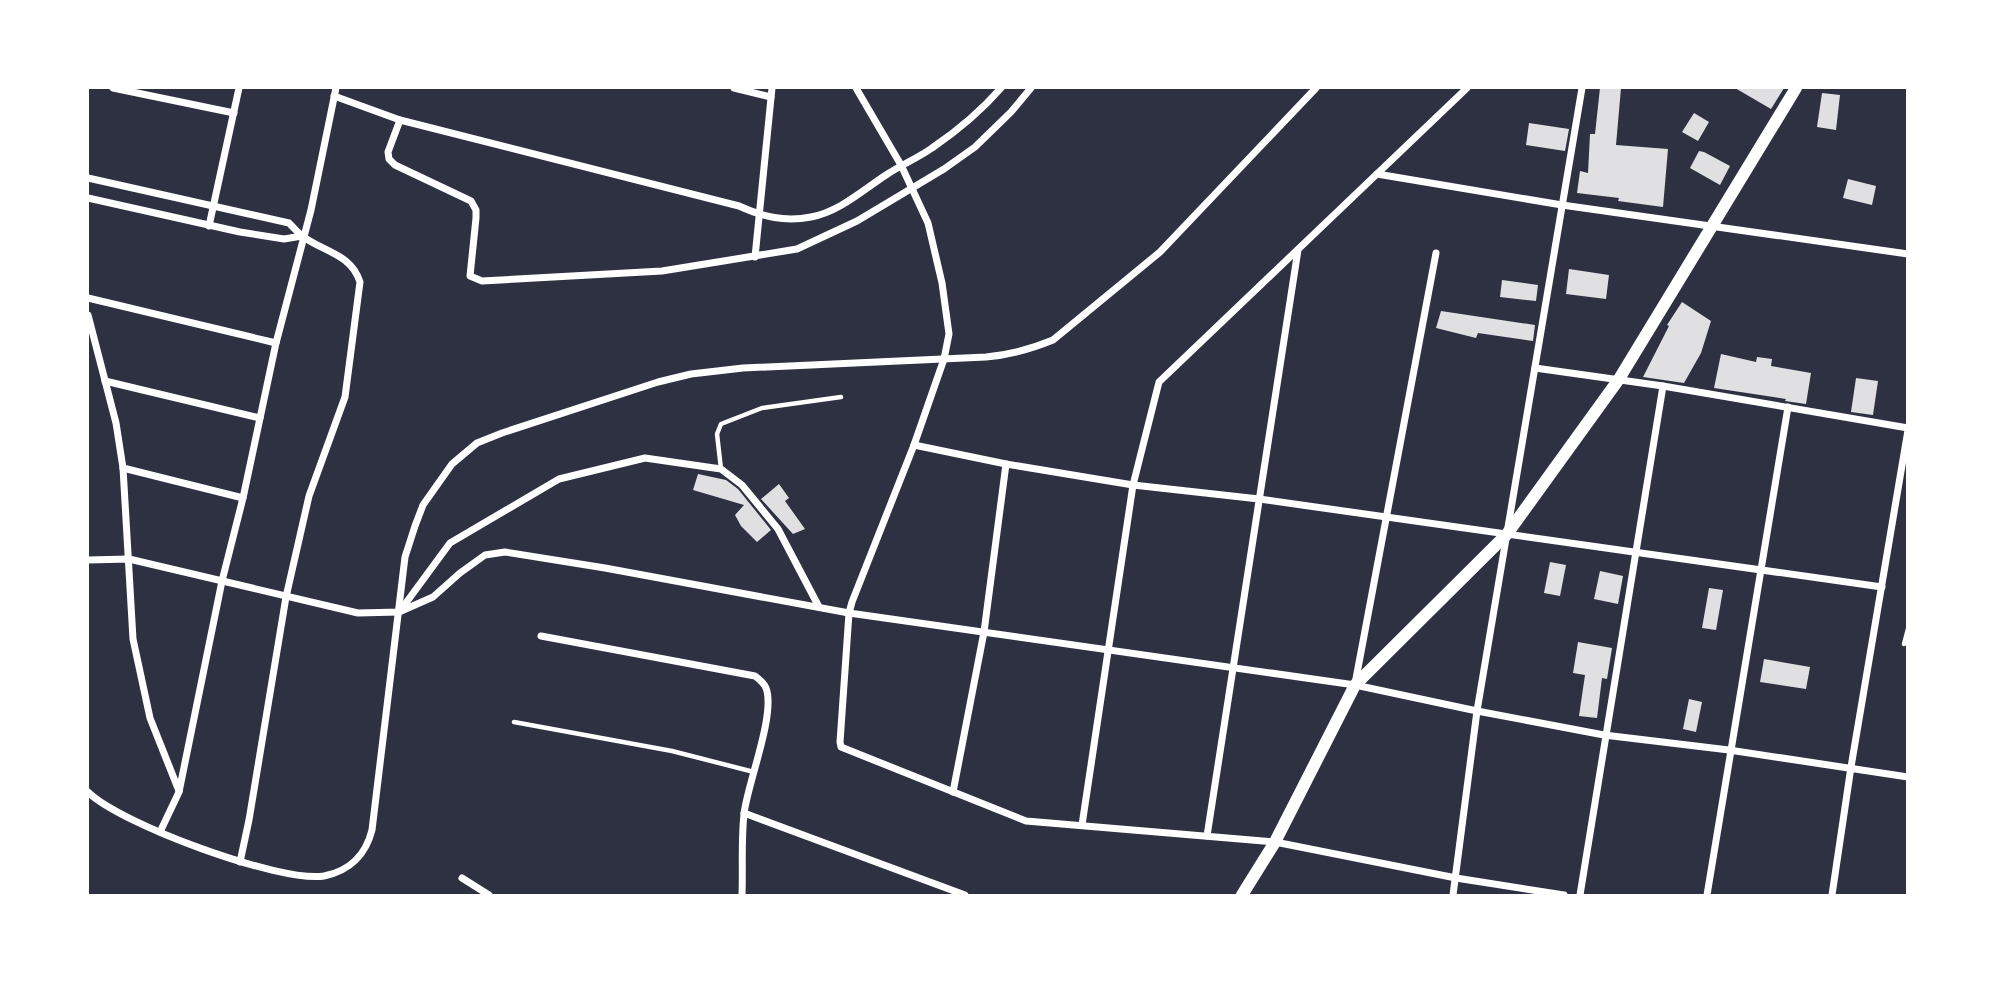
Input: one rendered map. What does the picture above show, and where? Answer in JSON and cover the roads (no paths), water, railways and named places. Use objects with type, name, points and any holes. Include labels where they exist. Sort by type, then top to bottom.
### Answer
[{"type":"street","points":[[113,88],[234,113]]},
{"type":"street","points":[[209,226],[239,88]]},
{"type":"street","points":[[734,88],[771,97]]},
{"type":"street","points":[[755,257],[772,88]]},
{"type":"street","points":[[856,88],[901,165],[929,223],[942,283],[949,334],[944,359],[914,445],[849,613],[841,747],[1026,821],[1275,842],[1456,878],[1564,895]]},
{"type":"street","points":[[160,832],[179,792],[222,580],[243,498],[276,343],[311,210],[335,92],[400,120],[739,206],[758,215],[788,220],[814,216],[838,206],[931,149],[988,103],[1001,88]]},
{"type":"street","points":[[400,120],[388,152],[389,159],[396,165],[471,201],[476,210],[476,218],[471,276],[482,281],[662,271],[797,249],[857,221],[975,148],[1031,88]]},
{"type":"street","points":[[88,792],[113,811],[240,862],[300,876],[316,877],[345,868],[363,854],[372,830],[405,557],[423,505],[452,464],[477,443],[658,382],[691,374],[743,368],[1008,355],[1053,340],[1160,253],[1316,88]]},
{"type":"street","points":[[1082,825],[1133,485],[1159,382],[1467,88]]},
{"type":"street","points":[[1453,895],[1477,711],[1582,88]]},
{"type":"street","points":[[1355,685],[1507,534],[1619,379],[1796,88]]},
{"type":"street","points":[[1377,174],[1562,205],[1712,224],[1908,254]]},
{"type":"street","points":[[88,178],[289,223],[302,236],[335,252],[356,270],[360,282],[345,397],[309,496],[286,597],[240,862]]},
{"type":"street","points":[[88,198],[209,226],[284,239],[302,236]]},
{"type":"street","points":[[1207,836],[1298,249]]},
{"type":"street","points":[[1242,895],[1275,842],[1355,685],[1436,253]]},
{"type":"street","points":[[88,298],[276,343]]},
{"type":"street","points":[[88,315],[116,423],[123,468],[134,639],[150,718],[179,792]]},
{"type":"street","points":[[1535,368],[1663,386],[1908,429],[1832,895]]},
{"type":"street","points":[[105,381],[260,418]]},
{"type":"street","points":[[1580,895],[1663,386]]},
{"type":"street","points":[[1707,895],[1788,407]]},
{"type":"street","points":[[914,445],[1006,464],[1133,485],[1259,499],[1882,587]]},
{"type":"street","points":[[399,612],[450,543],[559,479],[645,458],[721,469],[743,485],[778,529],[819,607]]},
{"type":"street","points":[[953,792],[984,632],[1006,464]]},
{"type":"street","points":[[123,468],[243,498]]},
{"type":"street","points":[[88,560],[129,559],[358,613],[399,612],[433,597],[485,555],[505,552],[849,613],[1355,685],[1604,735],[1729,750],[1908,777]]},
{"type":"street","points":[[541,636],[755,676],[766,689],[768,709],[744,813],[742,895]]},
{"type":"street","points":[[744,813],[965,895]]},
{"type":"street","points":[[462,878],[489,895]]},
{"type":"lane","points":[[721,469],[717,434],[721,424],[762,408],[841,397]]},
{"type":"lane","points":[[1904,644],[1908,629]]},
{"type":"lane","points":[[514,723],[672,751],[755,772]]}]
